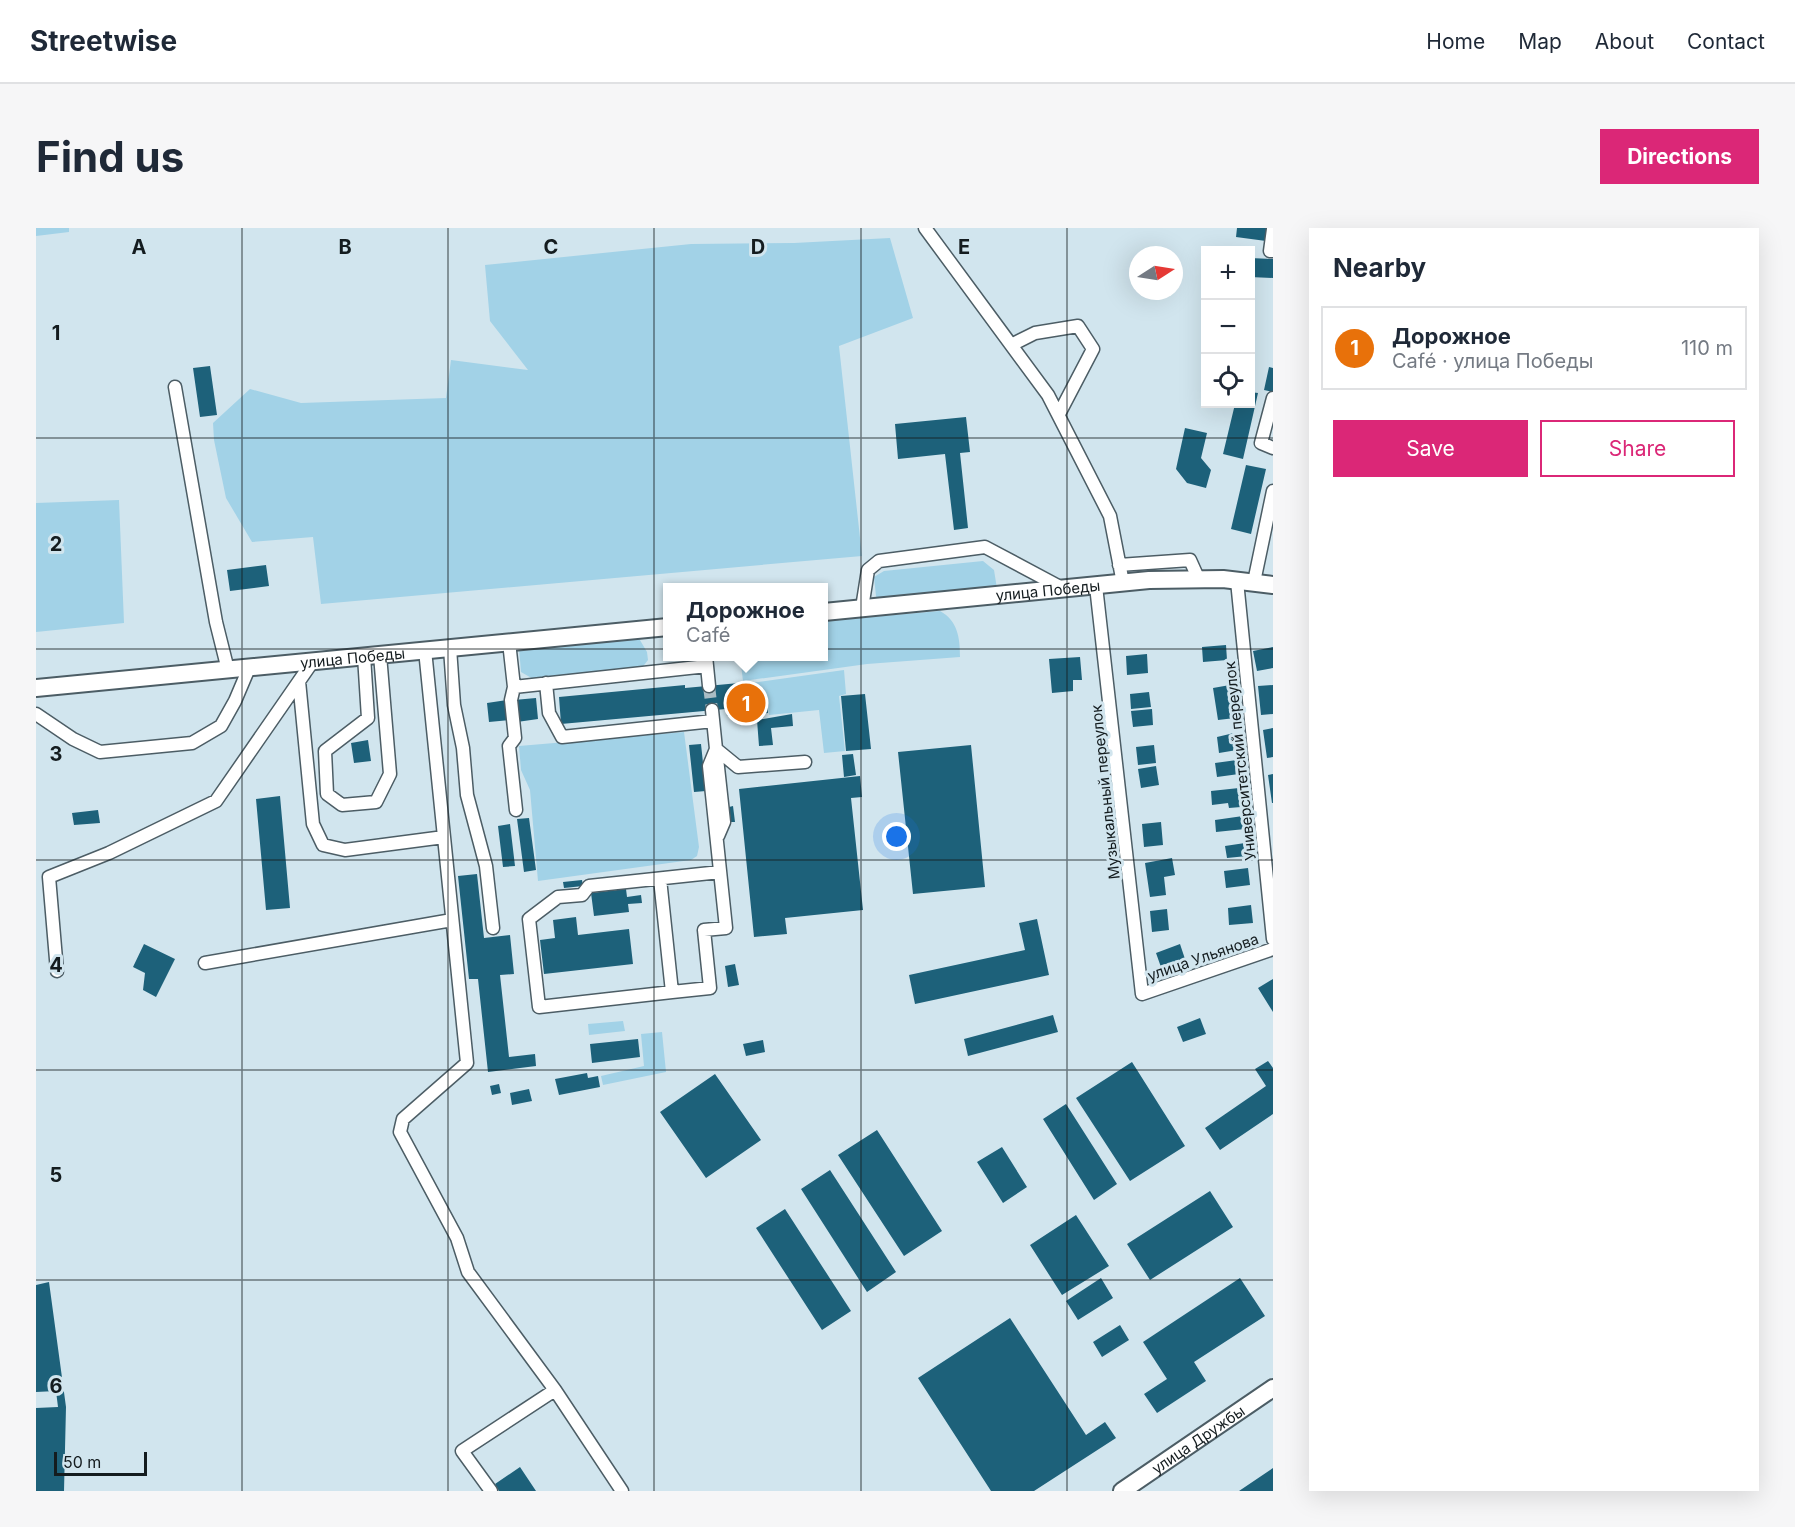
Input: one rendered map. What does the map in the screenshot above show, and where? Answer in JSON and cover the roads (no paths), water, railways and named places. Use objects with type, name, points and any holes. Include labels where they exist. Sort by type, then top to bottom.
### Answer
[{"type":"main road","name":"улица Победы","points":[[828,612],[1123,582],[1198,580],[1273,585]]},
{"type":"main road","name":"улица Победы","points":[[36,688],[663,627]]},
{"type":"main road","name":"улица Дружбы","points":[[1122,1491],[1273,1388]]},
{"type":"street","points":[[925,228],[1048,395],[1059,414],[1110,516],[1123,582]]},
{"type":"street","points":[[1273,229],[1270,250],[1273,251]]},
{"type":"street","points":[[1011,345],[1035,333],[1078,326],[1093,349],[1059,414]]},
{"type":"street","points":[[175,387],[216,622],[228,670]]},
{"type":"street","points":[[1273,398],[1261,443],[1273,448]]},
{"type":"street","name":"Университетский переулок","points":[[1273,491],[1245,582],[1273,939]]},
{"type":"street","points":[[862,608],[868,570],[879,561],[985,547],[1063,589]]},
{"type":"street","points":[[1119,565],[1190,560],[1198,580]]},
{"type":"street","name":"Музыкальный переулок","points":[[1096,586],[1142,994]]},
{"type":"street","points":[[509,642],[514,687],[511,700],[515,738],[509,746],[516,810]]},
{"type":"street","points":[[450,648],[454,705],[463,748],[467,795],[486,866],[493,928]]},
{"type":"street","points":[[425,650],[467,1064],[403,1119],[400,1132],[457,1238],[468,1272],[555,1390],[622,1491]]},
{"type":"street","points":[[372,656],[390,774],[376,802],[342,805],[327,794],[326,751],[368,718],[372,656]]},
{"type":"street","points":[[57,970],[49,877],[109,853],[216,801],[313,661]]},
{"type":"street","points":[[514,687],[707,661],[710,686]]},
{"type":"street","points":[[36,714],[73,739],[100,752],[192,742],[221,726],[236,701],[249,668]]},
{"type":"street","points":[[299,681],[313,824],[323,845],[345,850],[444,837]]},
{"type":"street","points":[[546,683],[549,713],[562,737],[713,716],[724,822],[717,838],[726,928],[704,930],[710,988],[539,1007],[529,919],[558,897],[582,895],[589,886],[720,872]]},
{"type":"street","points":[[716,749],[738,767],[805,762]]},
{"type":"street","points":[[660,879],[672,992]]},
{"type":"street","points":[[205,963],[452,920]]},
{"type":"street","name":"улица Ульянова","points":[[1142,994],[1273,949]]},
{"type":"street","points":[[491,1491],[462,1450],[555,1390]]},
{"type":"tunnel","points":[[709,686],[712,710]]},
{"type":"place","name":"Дорожное","points":[[746,703]]}]
